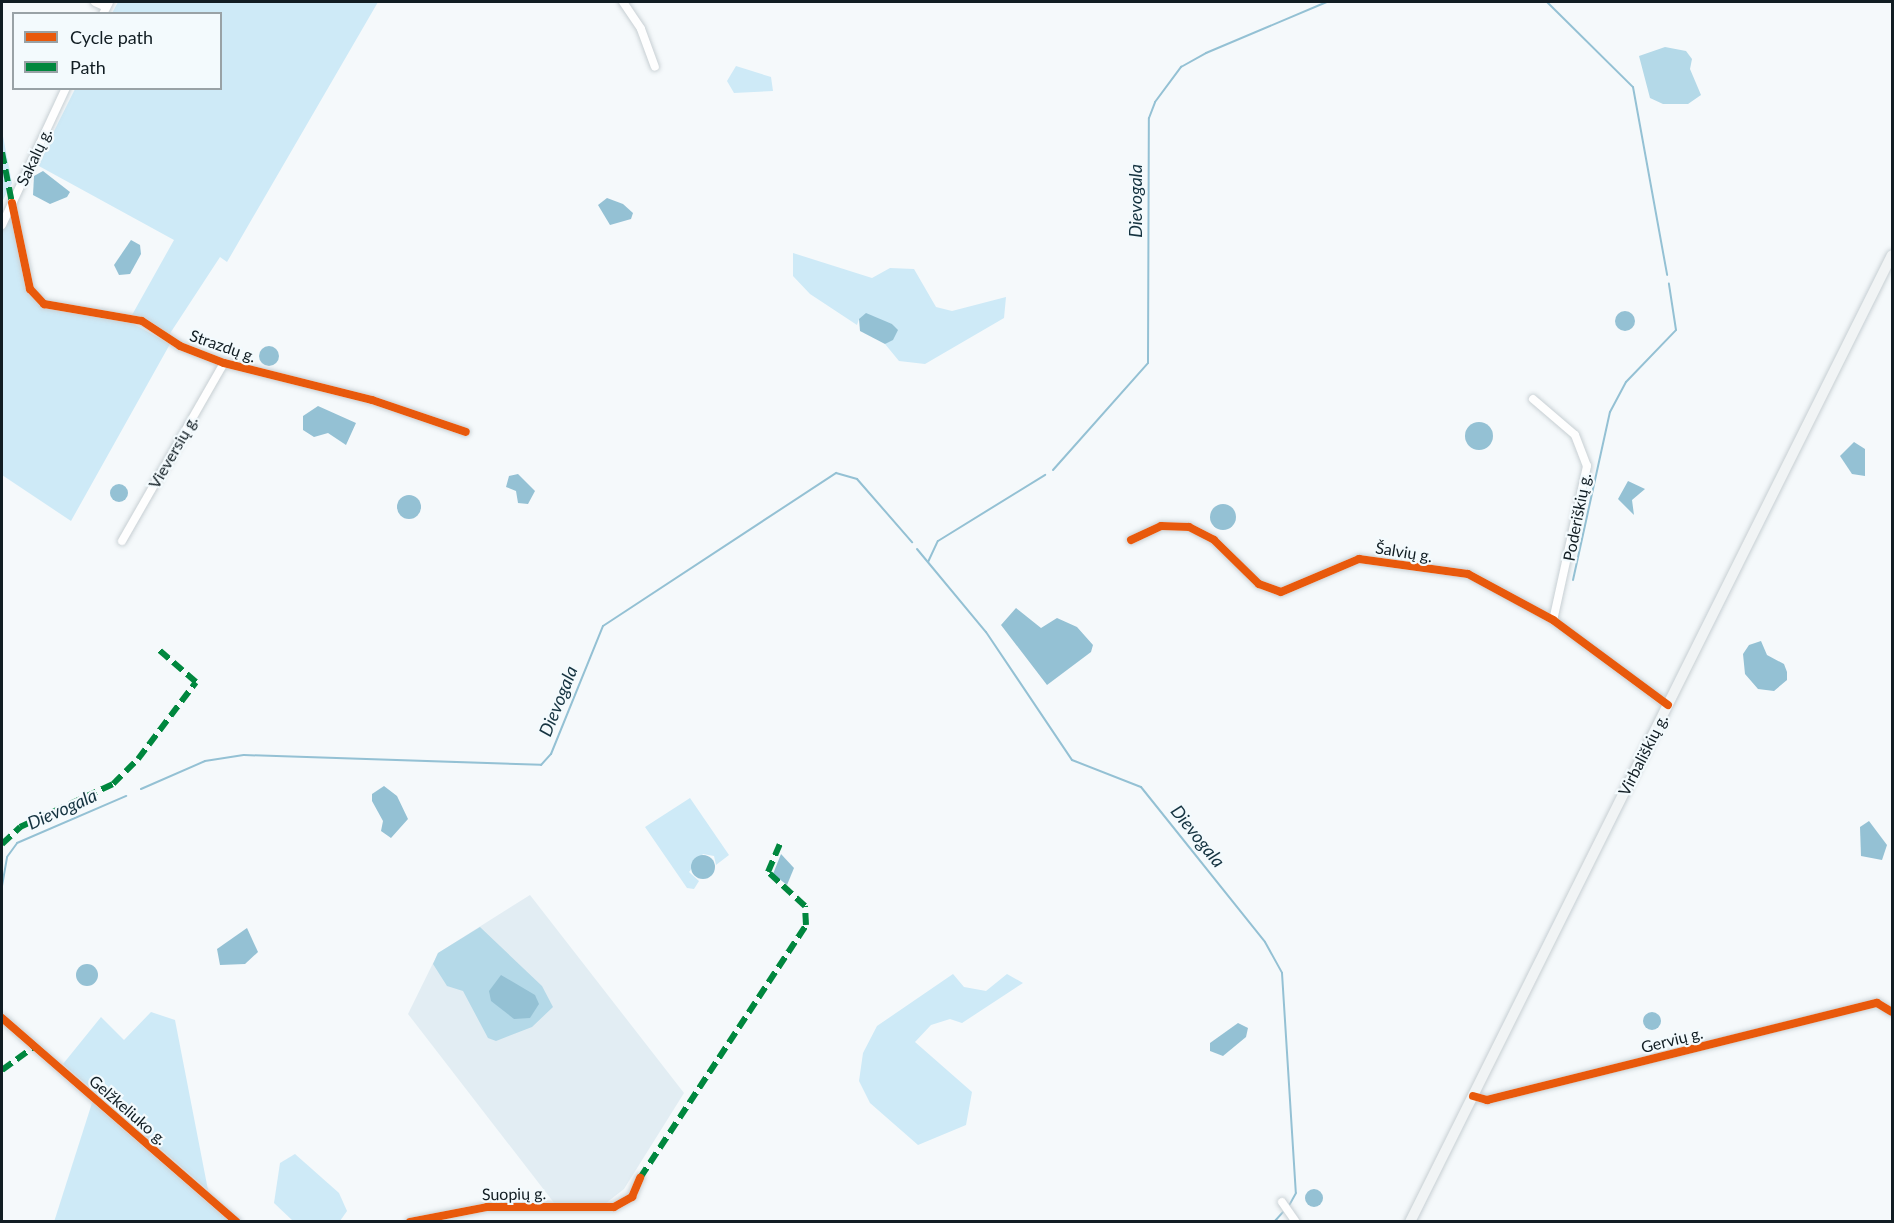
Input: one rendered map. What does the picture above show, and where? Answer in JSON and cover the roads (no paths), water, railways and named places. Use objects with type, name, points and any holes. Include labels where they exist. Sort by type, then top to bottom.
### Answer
[{"type":"main road","name":"Virbališkių g.","points":[[1410,1221],[1893,255]]},
{"type":"street","points":[[95,2],[106,7]]},
{"type":"street","points":[[623,2],[641,29],[655,67]]},
{"type":"street","name":"Sakalų g.","points":[[2,225],[65,90]]},
{"type":"street","name":"Strazdų g.","points":[[12,203],[26,273],[38,299],[142,321],[180,346],[224,363],[372,400],[466,432]]},
{"type":"street","name":"Vieversių g.","points":[[122,541],[224,363]]},
{"type":"street","name":"Poderiškių g.","points":[[1533,399],[1575,435],[1587,466],[1553,620]]},
{"type":"street","name":"Šalvių g.","points":[[1131,540],[1161,526],[1189,527],[1214,540],[1259,584],[1281,592],[1359,560],[1468,574],[1553,620],[1668,705]]},
{"type":"street","name":"Gervių g.","points":[[1473,1096],[1486,1100],[1877,1004],[1893,1012]]},
{"type":"street","name":"Gelžkeliuko g.","points":[[2,1018],[237,1221]]},
{"type":"street","name":"Suopių g.","points":[[410,1221],[487,1207],[614,1207],[632,1197],[640,1178]]},
{"type":"street","points":[[1282,1202],[1296,1221]]},
{"type":"waterway","name":"Dievogala","points":[[1053,470],[1148,363],[1149,118],[1155,102],[1181,67],[1206,53],[1327,2]]},
{"type":"waterway","points":[[1547,2],[1633,87],[1667,275]]},
{"type":"waterway","points":[[1573,580],[1610,412],[1626,382],[1676,330],[1669,284]]},
{"type":"waterway","name":"Dievogala","points":[[141,789],[205,761],[244,755],[541,765],[551,754],[603,626],[836,473],[857,479],[912,542]]},
{"type":"waterway","name":"Dievogala","points":[[928,562],[938,541],[1045,475]]},
{"type":"waterway","name":"Dievogala","points":[[917,549],[986,632],[1072,760],[1141,787],[1265,942],[1282,973],[1296,1193],[1290,1204]]},
{"type":"waterway","name":"Dievogala","points":[[2,886],[7,857],[17,843],[126,796]]},
{"type":"waterway","name":"Dievogala","points":[[1274,1222],[1283,1212]]}]
